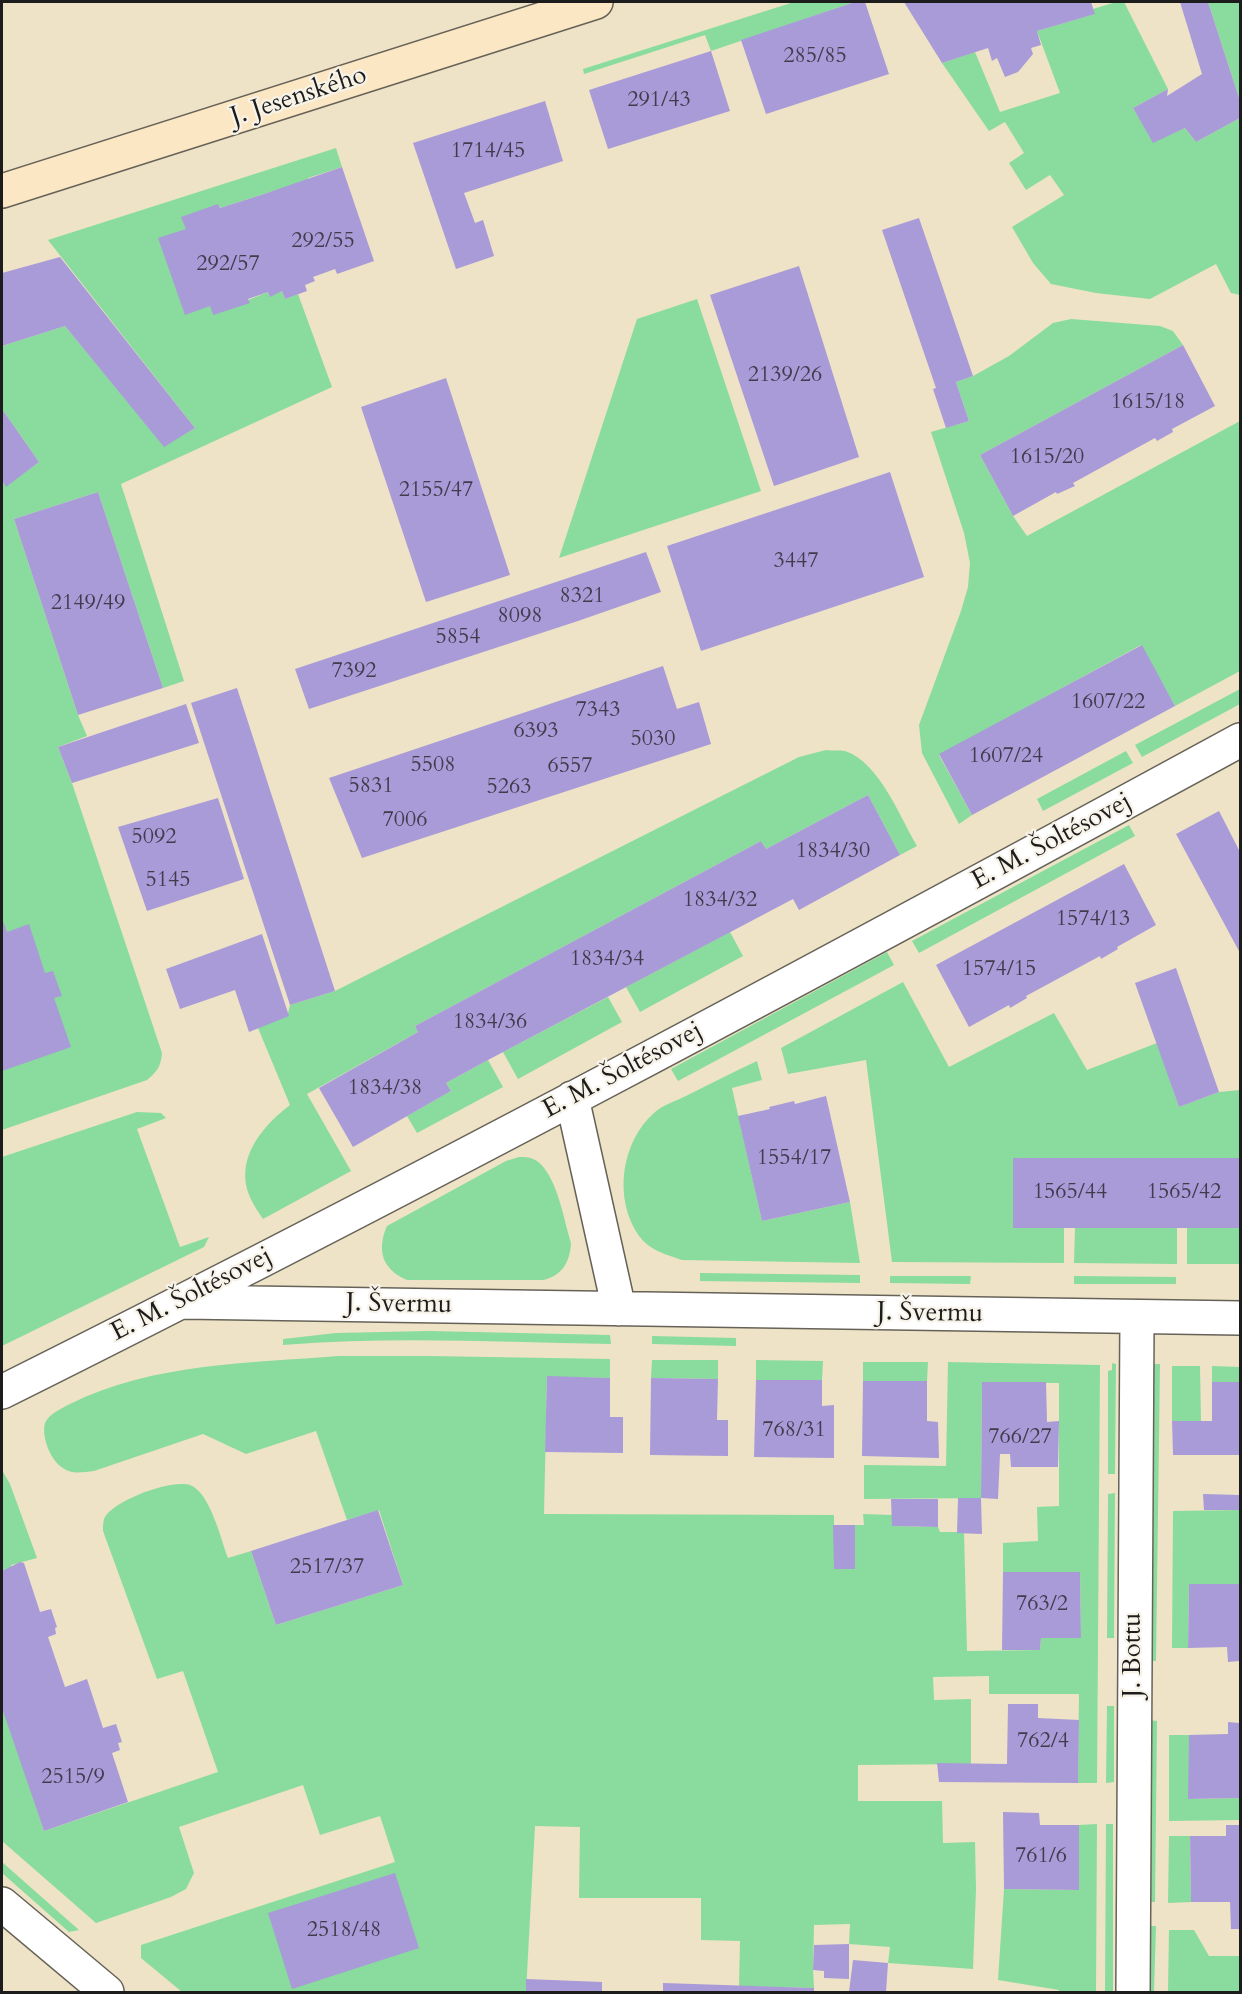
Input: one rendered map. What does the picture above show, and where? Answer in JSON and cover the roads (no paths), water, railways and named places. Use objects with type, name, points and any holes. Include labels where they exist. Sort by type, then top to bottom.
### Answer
[{"type":"street","name":"J. Jesenského","points":[[2,191],[596,2]]},
{"type":"street","name":"E. M. Šoltésovej","points":[[2,1392],[572,1098],[1240,740]]},
{"type":"street","points":[[572,1098],[619,1309]]},
{"type":"street","name":"J. Švermu","points":[[179,1302],[1240,1318]]},
{"type":"street","name":"J. Bottu","points":[[1133,1992],[1137,1318]]},
{"type":"street","points":[[2,1904],[107,1992]]}]
